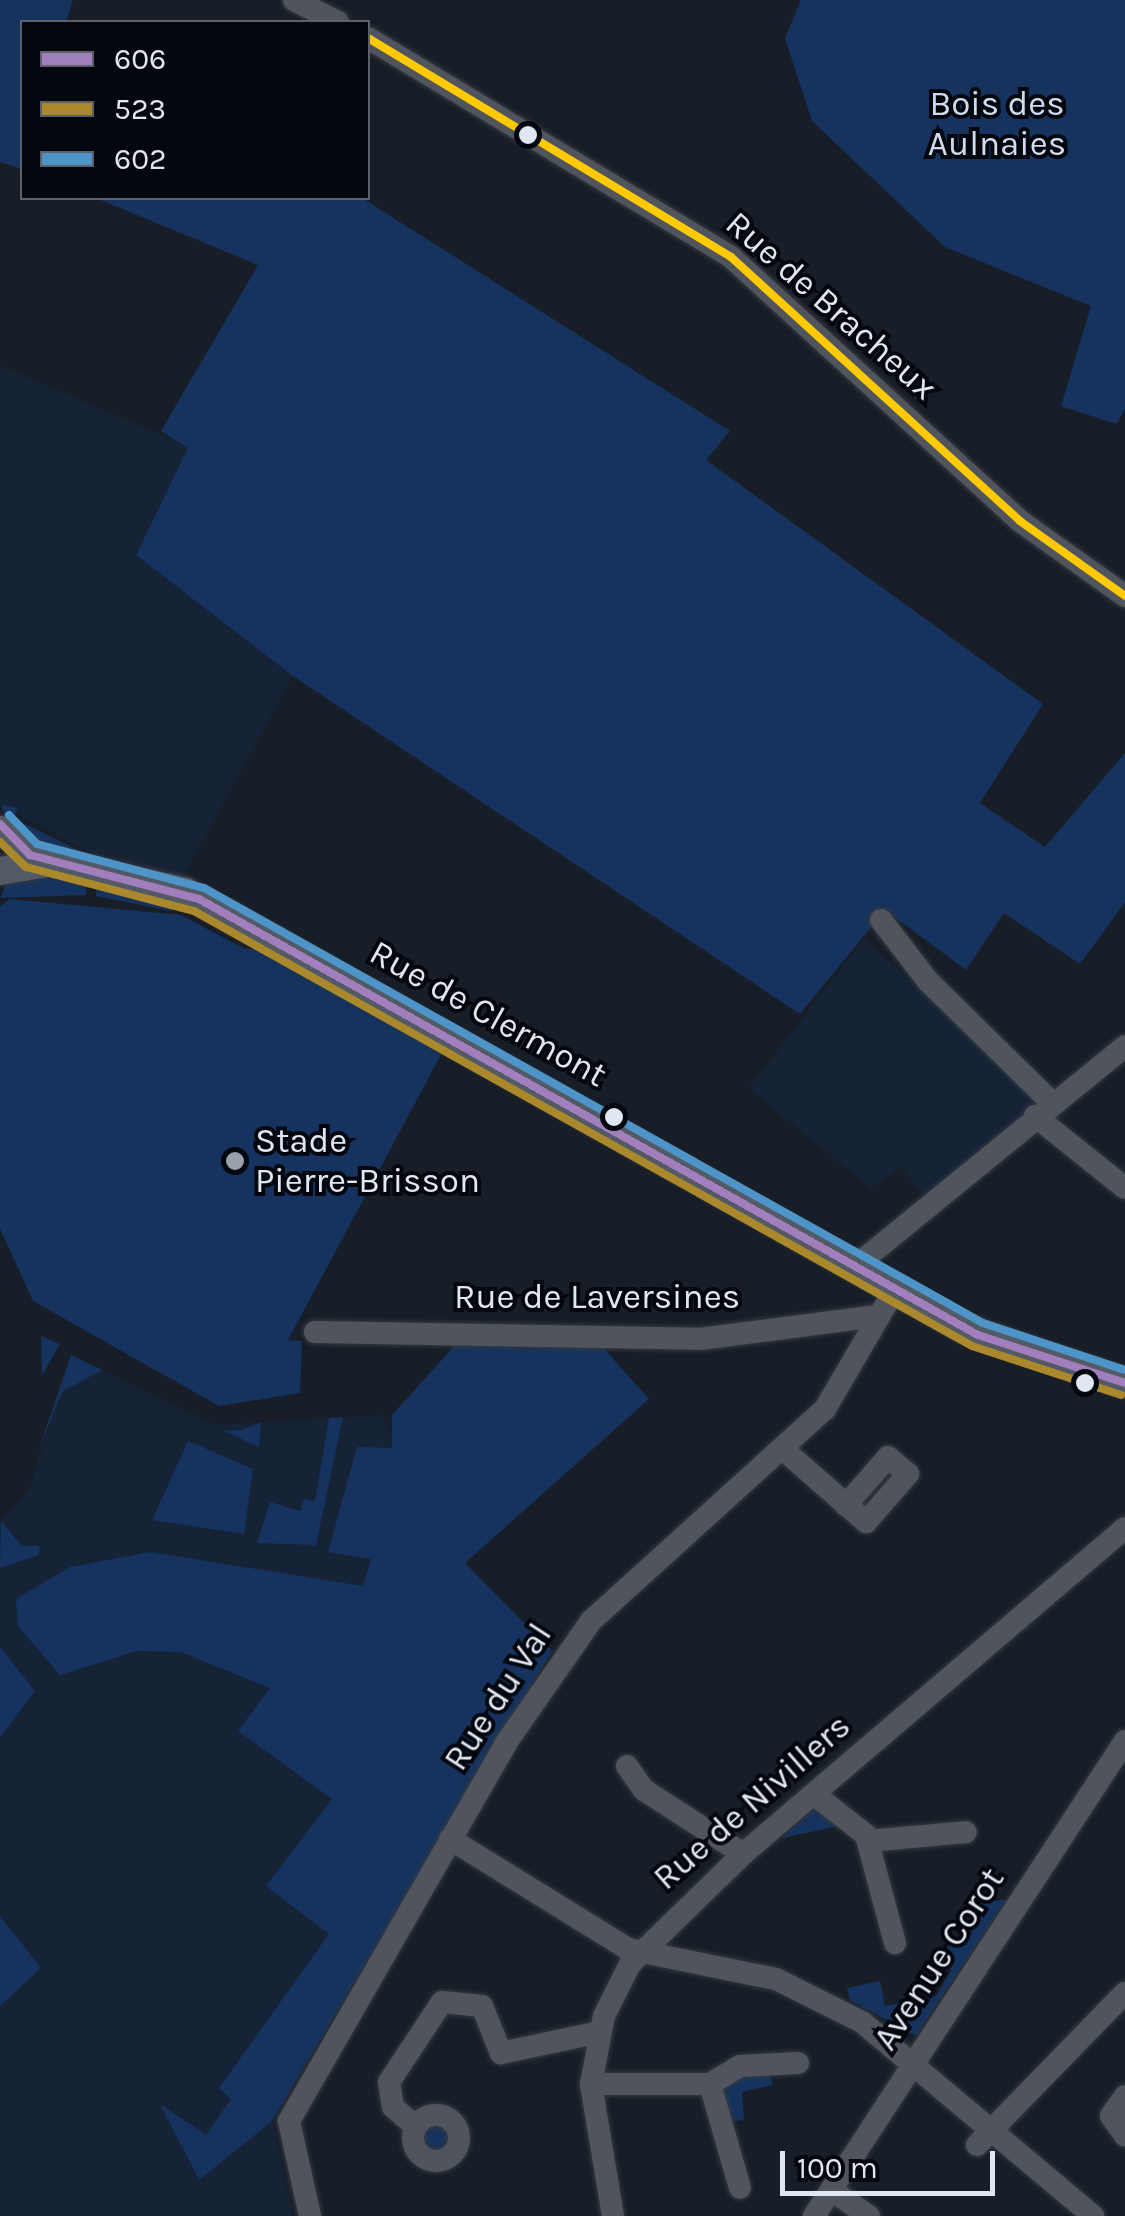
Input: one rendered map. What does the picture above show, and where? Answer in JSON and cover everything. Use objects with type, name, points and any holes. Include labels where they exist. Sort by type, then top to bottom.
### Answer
[{"type":"main road","name":"Rue de Clermont","points":[[1,827],[30,855],[193,896],[858,1264],[987,1340],[1125,1383]]},
{"type":"main road","points":[[0,868],[1,827]]},
{"type":"main road","name":"Rue de Clermont","points":[[0,868],[74,865]]},
{"type":"street","points":[[294,0],[334,20]]},
{"type":"street","name":"Rue de Bracheux","points":[[370,39],[731,258],[1020,521],[1125,596]]},
{"type":"street","points":[[881,920],[928,981],[1044,1110],[1125,1188]]},
{"type":"street","points":[[858,1264],[1125,1046]]},
{"type":"street","name":"Rue du Val","points":[[310,2216],[289,2121],[450,1838],[591,1621],[785,1451],[831,1402],[895,1289]]},
{"type":"street","name":"Rue de Laversines","points":[[315,1332],[700,1339],[878,1316]]},
{"type":"street","points":[[785,1451],[846,1505]]},
{"type":"street","name":"Rue de Nivillers","points":[[613,2216],[591,2084],[600,2032],[638,1953],[743,1854],[1125,1528]]},
{"type":"street","name":"Avenue Corot","points":[[826,2216],[1125,1741]]},
{"type":"street","points":[[626,1766],[644,1790],[743,1854]]},
{"type":"street","name":"Avenue Corot","points":[[814,2216],[1125,1766]]},
{"type":"street","points":[[815,1795],[868,1841],[896,1942]]},
{"type":"street","points":[[868,1841],[966,1832]]},
{"type":"street","points":[[450,1838],[638,1953],[791,1985],[918,2067],[984,2138],[1084,2214]]},
{"type":"street","points":[[984,2138],[1125,1993]]},
{"type":"street","points":[[416,2126],[393,2107],[388,2082],[442,2002],[482,2006],[500,2053],[600,2032]]},
{"type":"street","points":[[591,2084],[710,2084],[740,2066],[798,2063]]},
{"type":"street","points":[[710,2084],[740,2188]]},
{"type":"street","points":[[1125,2096],[1111,2116],[1125,2135]]},
{"type":"street","points":[[840,2196],[869,2216]]},
{"type":"shaded area","points":[[0,366],[189,447],[137,555],[293,676],[172,896],[0,805]]},
{"type":"shaded area","points":[[864,939],[1044,1101],[922,1196],[903,1166],[871,1188],[749,1088]]},
{"type":"shaded area","points":[[71,1355],[216,1425],[383,1415],[427,1525],[552,1651],[272,2120],[293,2216],[0,2216],[0,1522],[29,1490]]},
{"type":"green space","points":[[0,0],[73,0],[67,20],[20,20],[20,168],[0,162]]},
{"type":"green space","name":"Bois des Aulnaies","points":[[801,0],[1125,0],[1125,409],[1116,424],[1061,406],[1091,306],[945,247],[812,121],[785,38]]},
{"type":"green space","points":[[101,200],[365,200],[730,431],[706,460],[1043,704],[980,803],[1045,847],[1125,753],[1125,902],[1080,964],[1004,913],[966,970],[885,910],[800,1014],[293,676],[136,555],[188,448],[161,431],[258,265]]},
{"type":"green space","points":[[1,805],[18,808],[13,818],[92,857],[52,854],[10,831]]},
{"type":"green space","points":[[87,874],[86,895],[0,898],[10,875]]},
{"type":"green space","points":[[97,876],[185,903],[171,911],[96,896]]},
{"type":"green space","points":[[10,899],[181,915],[245,949],[265,949],[443,1051],[288,1340],[302,1341],[300,1393],[219,1406],[33,1301],[0,1229],[0,906]]},
{"type":"green space","points":[[41,1336],[60,1344],[42,1376]]},
{"type":"green space","points":[[459,1341],[597,1341],[649,1399],[465,1563],[552,1651],[272,2121],[199,2180],[160,2104],[206,2135],[231,2099],[219,2088],[329,1934],[266,1886],[332,1799],[238,1731],[270,1688],[181,1652],[137,1651],[60,1675],[18,1626],[16,1599],[70,1567],[150,1552],[363,1586],[371,1559],[328,1552],[357,1447],[392,1448],[392,1415]]},
{"type":"green space","points":[[71,1355],[102,1370],[62,1392],[37,1455]]},
{"type":"green space","points":[[343,1417],[316,1545],[257,1543],[270,1502],[300,1511],[304,1499],[315,1501],[329,1418]]},
{"type":"green space","points":[[261,1422],[259,1447],[224,1431],[242,1430]]},
{"type":"green space","points":[[188,1441],[253,1469],[244,1534],[152,1520]]},
{"type":"green space","points":[[1,1521],[22,1546],[40,1546],[39,1555],[0,1568]]},
{"type":"green space","points":[[0,1647],[35,1691],[0,1738]]},
{"type":"green space","points":[[815,1808],[843,1825],[782,1838]]},
{"type":"green space","points":[[1007,1899],[916,2036],[850,2000],[847,1988],[880,1981],[885,2006],[936,1996],[951,1971],[945,1940],[972,1935],[968,1905]]},
{"type":"green space","points":[[0,1916],[41,1968],[0,2006]]},
{"type":"green space","points":[[768,2066],[773,2085],[742,2092],[744,2120],[727,2122],[720,2088]]},
{"type":"green space","points":[[437,2125],[447,2129],[451,2139],[447,2149],[437,2153],[427,2149],[423,2139],[427,2129]]},
{"type":"transit line","points":[[370,39],[731,257],[1020,521],[1125,596]]},
{"type":"transit line","name":"602","points":[[9,815],[37,844],[204,888],[983,1323],[1125,1370]]},
{"type":"transit line","name":"606","points":[[0,824],[30,855],[199,899],[978,1335],[1125,1383]]},
{"type":"transit line","name":"523","points":[[0,842],[26,867],[194,911],[972,1346],[1121,1395]]},
{"type":"place","name":"Stade Pierre-Brisson","points":[[235,1161]]}]
